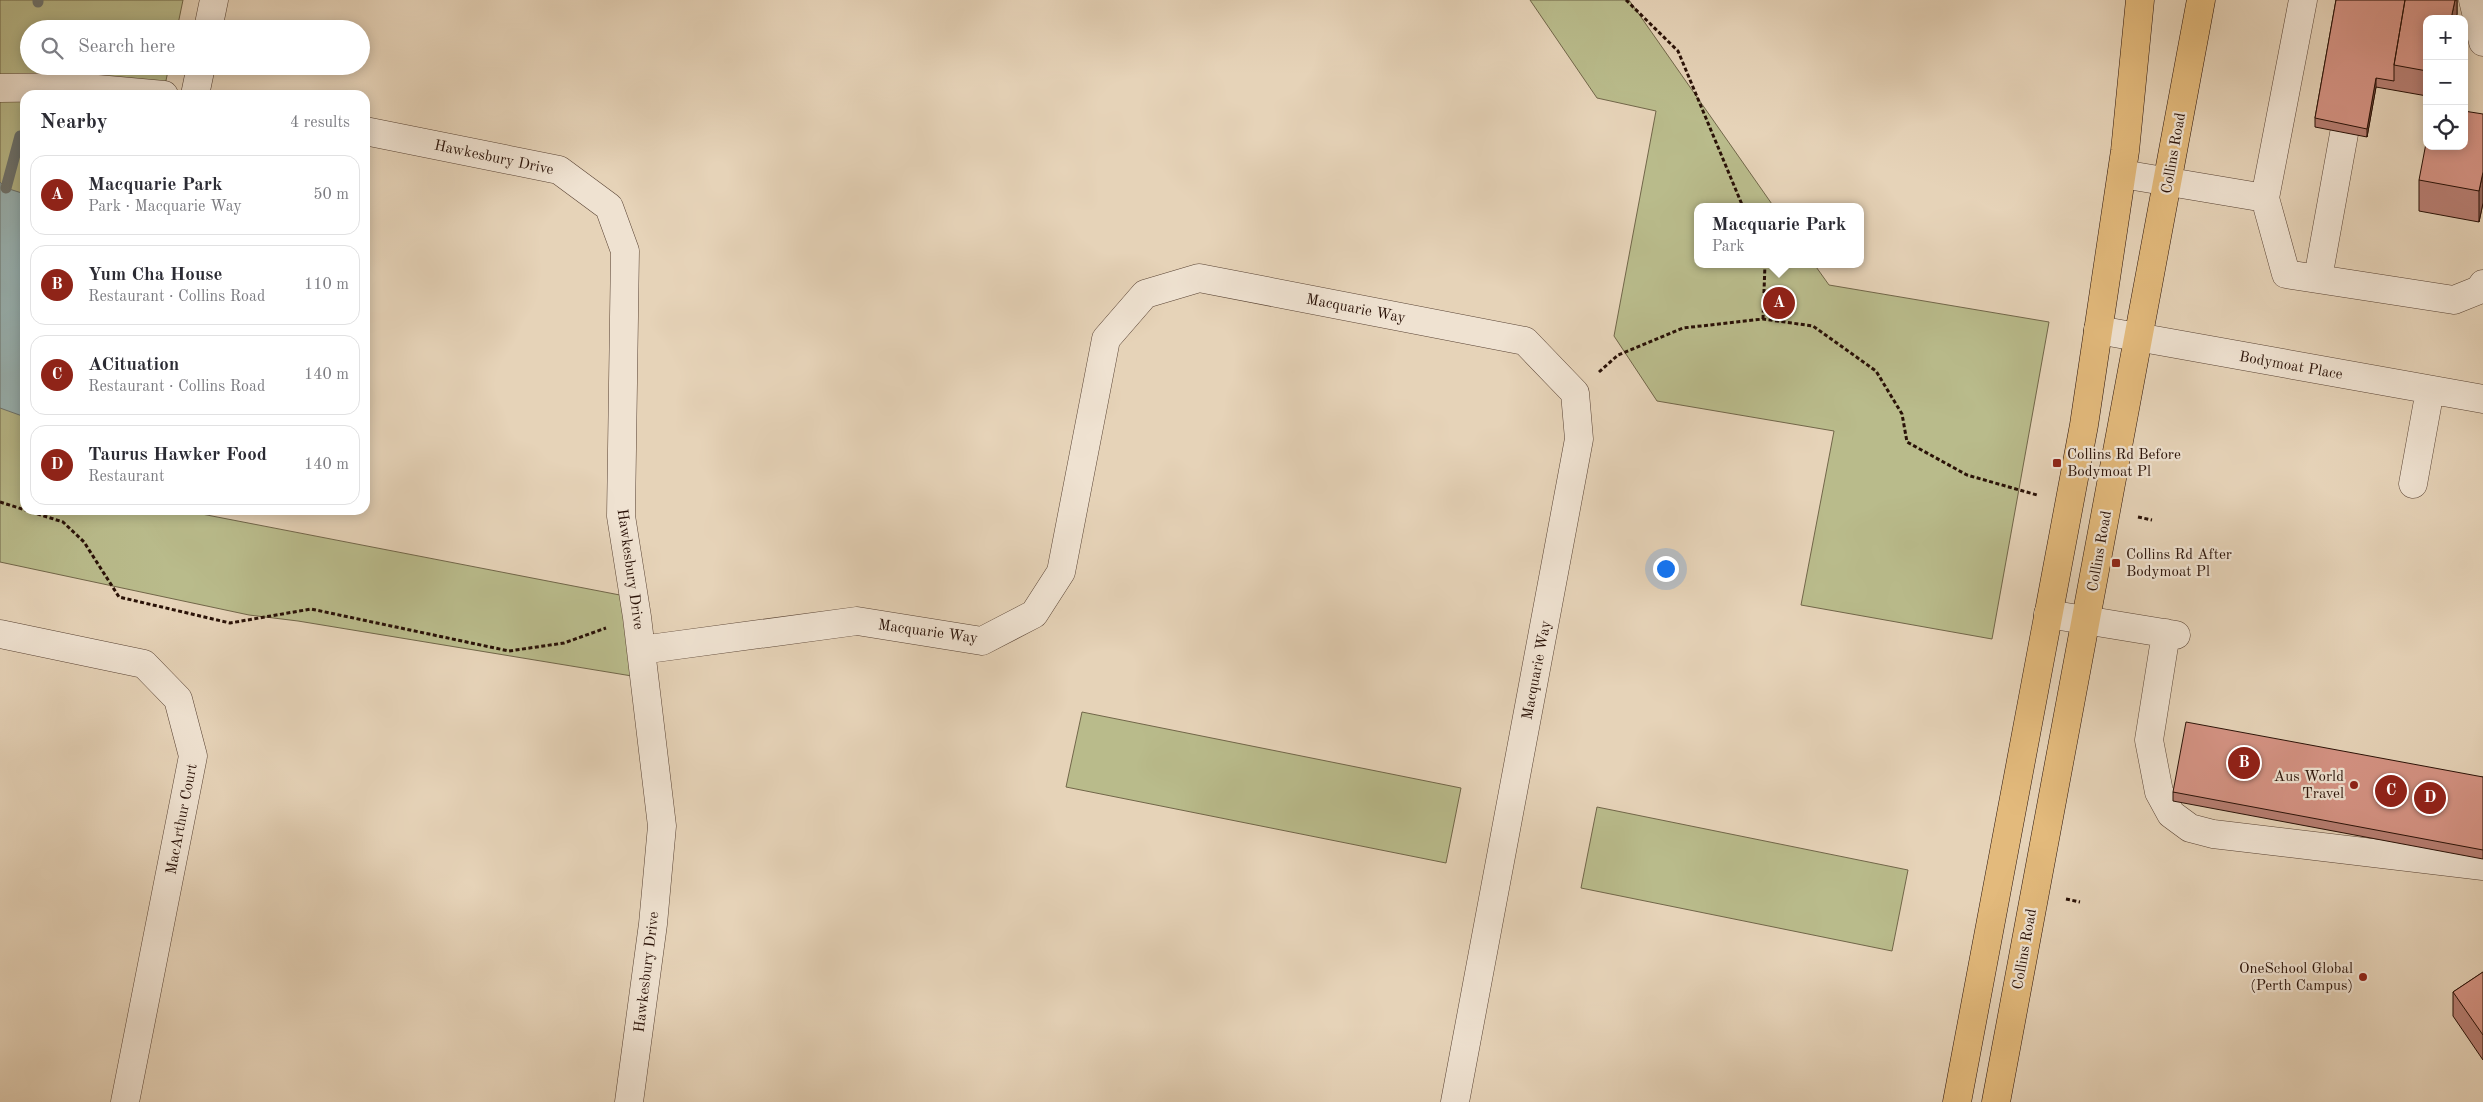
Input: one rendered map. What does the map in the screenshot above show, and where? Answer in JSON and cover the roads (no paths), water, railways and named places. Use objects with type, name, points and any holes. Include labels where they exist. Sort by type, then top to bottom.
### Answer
[{"type":"main road","points":[[1957,1102],[2084,425],[2122,174],[2140,0]]},
{"type":"main road","name":"Collins Road","points":[[1996,1102],[2201,0]]},
{"type":"street","points":[[210,20],[214,0]]},
{"type":"street","points":[[2303,0],[2265,198],[2286,274],[2454,300],[2479,290],[2483,284]]},
{"type":"street","points":[[2473,0],[2483,42]]},
{"type":"street","points":[[2318,278],[2356,67]]},
{"type":"street","points":[[196,90],[199,75]]},
{"type":"street","points":[[0,88],[75,87],[108,90]]},
{"type":"street","name":"Hawkesbury Drive","points":[[370,132],[559,170],[609,206],[625,251],[621,516],[642,650],[662,826],[653,924],[628,1102]]},
{"type":"street","points":[[2122,174],[2265,198]]},
{"type":"street","name":"Macquarie Way","points":[[642,650],[857,621],[982,641],[1034,614],[1061,572],[1106,339],[1145,294],[1199,278],[1525,341],[1575,393],[1579,439],[1455,1102]]},
{"type":"street","name":"Bodymoat Place","points":[[2098,330],[2483,399]]},
{"type":"street","points":[[2413,484],[2430,390]]},
{"type":"street","points":[[2048,614],[2171,634],[2149,740],[2159,792],[2171,814],[2190,828],[2213,834],[2483,866]]},
{"type":"street","name":"MacArthur Court","points":[[0,634],[144,664],[178,699],[193,756],[125,1102]]},
{"type":"water","points":[[0,182],[6,188],[20,192],[20,415],[0,408]]},
{"type":"waterway","points":[[6,188],[20,136]]},
{"type":"place","name":"Macquarie Park","points":[[1779,303]]},
{"type":"place","name":"Collins Rd Before Bodymoat Pl","points":[[2057,463]]},
{"type":"place","name":"Collins Rd After Bodymoat Pl","points":[[2116,563]]},
{"type":"place","name":"Yum Cha House","points":[[2244,763]]},
{"type":"place","name":"Aus World Travel","points":[[2354,785]]},
{"type":"place","name":"ACituation","points":[[2391,791]]},
{"type":"place","name":"Taurus Hawker Food","points":[[2430,798]]},
{"type":"place","name":"OneSchool Global (Perth Campus)","points":[[2363,977]]}]
